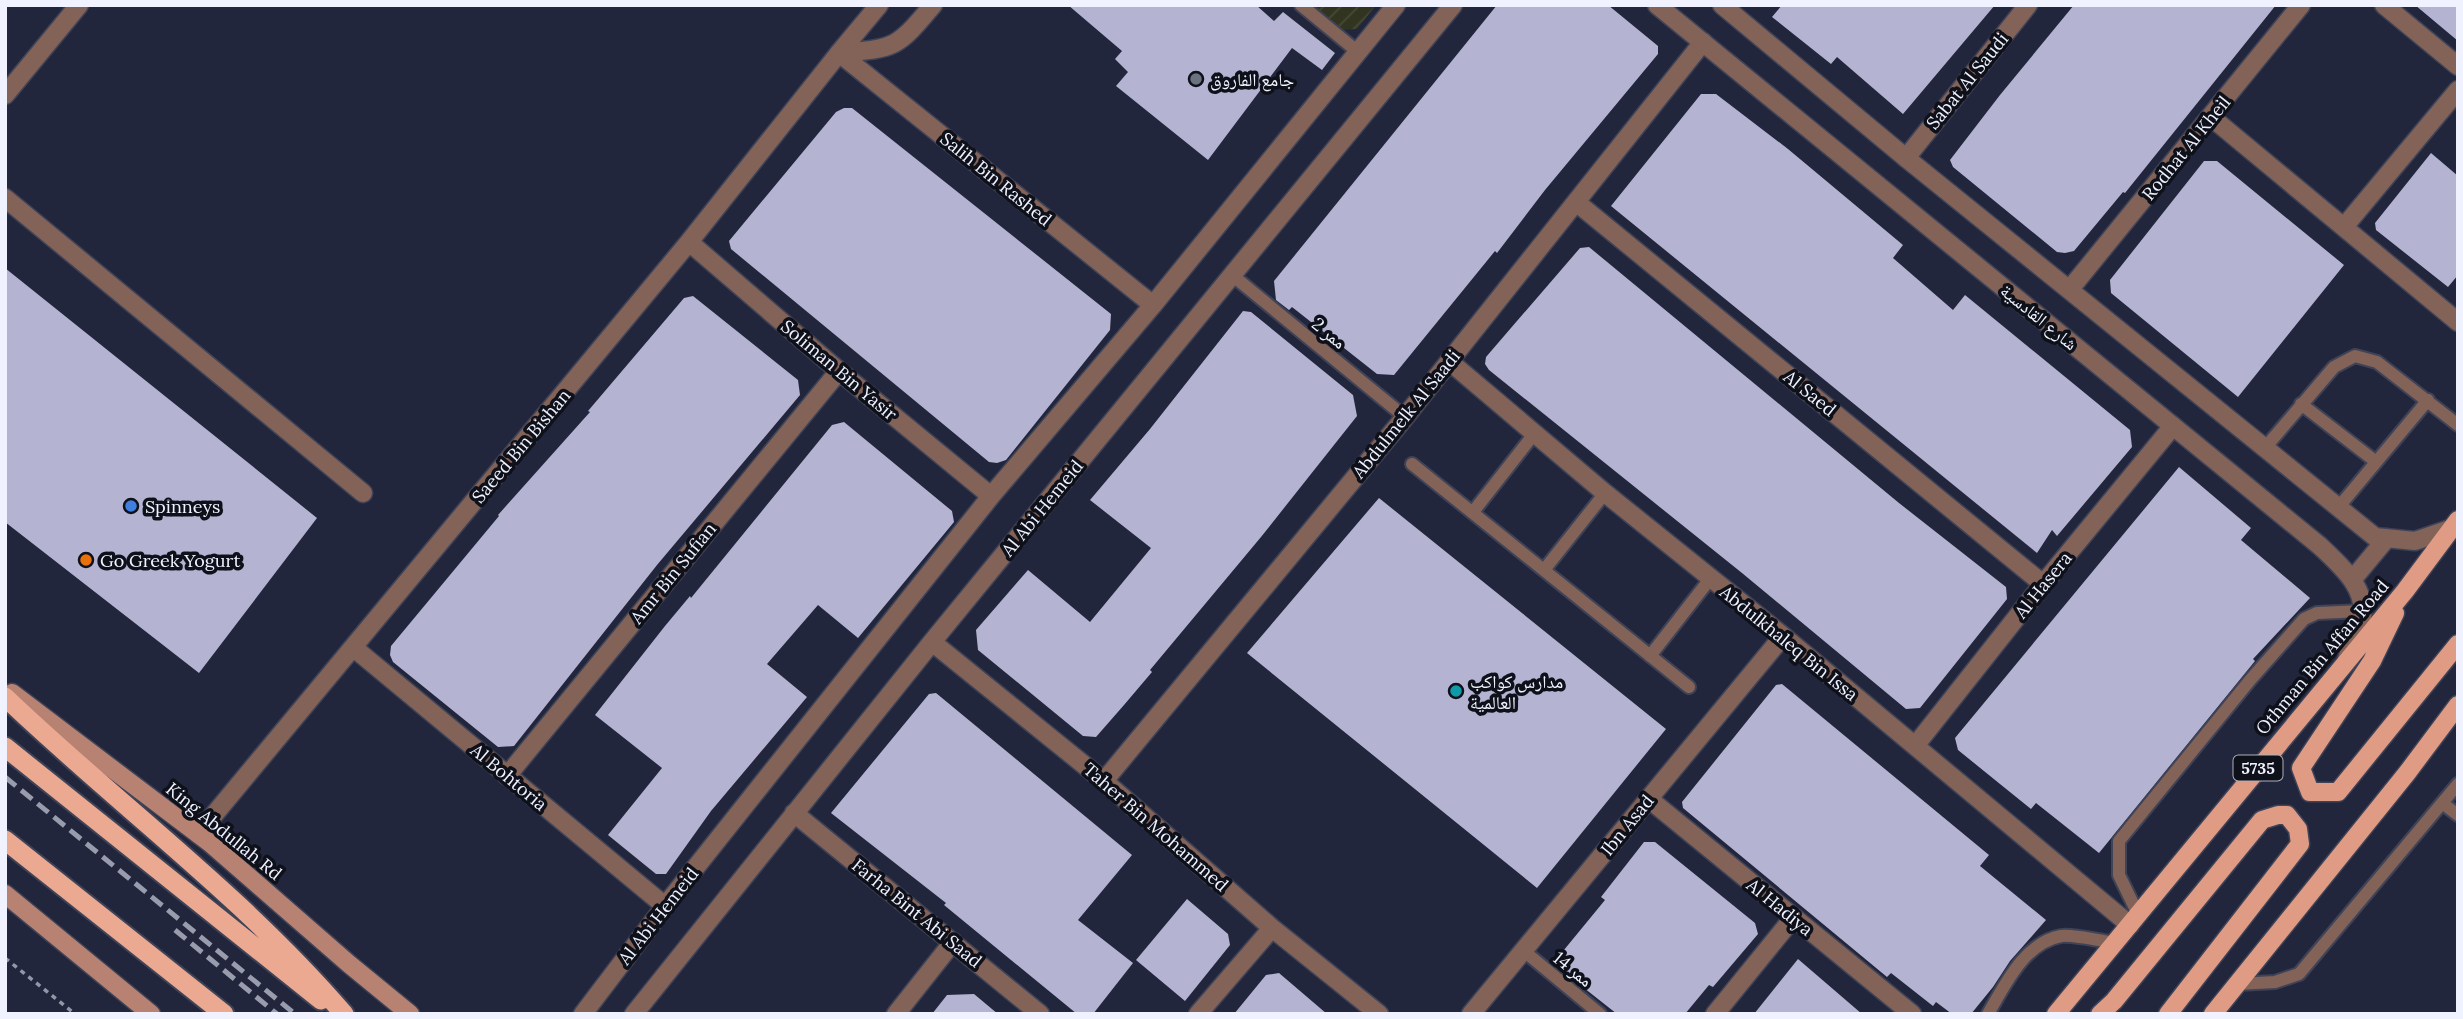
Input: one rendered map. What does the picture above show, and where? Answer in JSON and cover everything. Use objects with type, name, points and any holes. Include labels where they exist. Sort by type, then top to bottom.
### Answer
[{"type":"highway","points":[[5,697],[233,900],[308,972],[344,1014]]},
{"type":"highway","points":[[5,747],[338,1014]]},
{"type":"highway","points":[[5,839],[224,1014]]},
{"type":"main road","name":"Othman Bin Affan Road","points":[[2056,1014],[2405,591],[2454,525]]},
{"type":"main road","points":[[2405,591],[2372,661],[2301,768],[2310,792],[2338,792],[2458,644]]},
{"type":"main road","name":"King Abdullah Rd","points":[[5,688],[198,834],[410,1014]]},
{"type":"main road","points":[[2217,1012],[2458,706]]},
{"type":"main road","points":[[2100,1014],[2123,991],[2262,820],[2287,815],[2298,829],[2300,845],[2168,1014]]},
{"type":"main road","points":[[5,894],[151,1014]]},
{"type":"street","points":[[5,95],[79,5]]},
{"type":"street","name":"Saeed Bin Bishan","points":[[198,834],[689,242],[879,5]]},
{"type":"street","points":[[839,53],[878,50],[897,44],[933,5]]},
{"type":"street","name":"Al Abi Hemeid","points":[[583,1014],[665,906],[991,496],[1153,305],[1396,5]]},
{"type":"street","name":"Al Abi Hemeid","points":[[634,1014],[932,642],[1453,5]]},
{"type":"street","name":"شارع القادسية","points":[[1657,5],[2320,547],[2347,572],[2358,590],[2363,611]]},
{"type":"street","points":[[1722,5],[1906,158],[2337,509],[2375,537],[2415,541],[2454,525]]},
{"type":"street","name":"Sabat Al Saudi","points":[[1906,158],[2028,5]]},
{"type":"street","name":"Rodhat Al Kheil","points":[[2070,289],[2301,5]]},
{"type":"street","points":[[2384,5],[2458,66]]},
{"type":"street","name":"Abdulmelk Al Saadi","points":[[1104,781],[1405,417],[1703,43]]},
{"type":"street","name":"Salih Bin Rashed","points":[[839,53],[1153,305]]},
{"type":"street","points":[[2344,228],[2458,90]]},
{"type":"street","points":[[2211,117],[2458,322]]},
{"type":"street","points":[[5,198],[363,493]]},
{"type":"street","name":"Al Saed","points":[[1576,202],[2043,584]]},
{"type":"street","name":"Soliman Bin Yasir","points":[[689,242],[839,371],[991,496]]},
{"type":"street","name":"Abdulkhaleq Bin Issa","points":[[1449,361],[1710,579],[2134,920]]},
{"type":"street","name":"Amr Bin Sufian","points":[[507,776],[839,371]]},
{"type":"street","name":"Al Hasera","points":[[1916,746],[2043,584],[2173,426]]},
{"type":"street","points":[[2352,580],[2387,538]]},
{"type":"street","points":[[2346,660],[2362,622],[2363,611]]},
{"type":"street","name":"Ibn Asad","points":[[1471,1014],[1783,636]]},
{"type":"street","name":"Taher Bin Mohammed","points":[[932,642],[1104,781],[1272,928],[1379,1014]]},
{"type":"street","name":"Al Bohtoria","points":[[354,648],[665,906]]},
{"type":"street","name":"Al Hadiya","points":[[1649,799],[1912,1014]]},
{"type":"street","name":"Farha Bint Abi Saad","points":[[794,813],[1040,1014]]},
{"type":"street","points":[[1715,1014],[1793,918]]},
{"type":"street","points":[[1198,1014],[1272,928]]},
{"type":"street","points":[[896,1014],[953,942]]},
{"type":"lane","points":[[1301,5],[1358,52]]},
{"type":"lane","name":"ممر 2","points":[[1232,275],[1405,417]]},
{"type":"lane","points":[[2264,449],[2334,367],[2355,356],[2376,362],[2458,425]]},
{"type":"lane","points":[[2337,509],[2428,400]]},
{"type":"lane","points":[[2301,404],[2375,461]]},
{"type":"lane","points":[[1473,512],[1534,434]]},
{"type":"lane","points":[[1412,464],[1689,687]]},
{"type":"lane","points":[[1544,570],[1605,493]]},
{"type":"lane","points":[[1650,656],[1710,579]]},
{"type":"lane","points":[[2134,920],[2119,875],[2119,841],[2252,678],[2304,620],[2316,612],[2363,611]]},
{"type":"lane","points":[[2237,984],[2275,982],[2299,974],[2458,784]]},
{"type":"lane","points":[[2442,803],[2458,815]]},
{"type":"lane","points":[[1988,1014],[2011,973],[2035,948],[2061,936],[2115,943]]},
{"type":"lane","name":"ممر 14","points":[[1524,951],[1600,1014]]},
{"type":"path","points":[[5,958],[75,1014]]},
{"type":"green space","points":[[1308,5],[1376,5],[1357,29],[1338,30]]},
{"type":"building","name":"جامع الفاروق","points":[[1068,5],[1256,5],[1274,21],[1283,12],[1335,53],[1322,70],[1292,48],[1208,160],[1116,86],[1128,72],[1115,59],[1122,51]]},
{"type":"building","points":[[1497,5],[1608,5],[1658,46],[1658,54],[1394,375],[1377,374],[1292,307],[1289,310],[1276,300],[1274,281]]},
{"type":"building","points":[[1782,5],[1995,5],[1903,114],[1837,57],[1831,64],[1772,17]]},
{"type":"building","points":[[2074,5],[2276,5],[2125,193],[2123,192],[2074,251],[2065,253],[2057,252],[1953,167],[1950,160]]},
{"type":"building","points":[[2415,5],[2458,5],[2458,41]]},
{"type":"building","points":[[1701,94],[1716,94],[1788,149],[1903,245],[1893,258],[1953,310],[1965,295],[2130,430],[2132,447],[2057,536],[2052,530],[2037,553],[1611,206]]},
{"type":"building","points":[[852,108],[1111,314],[1110,330],[1006,460],[989,462],[731,249],[729,241],[836,112]]},
{"type":"building","points":[[2431,153],[2458,176],[2458,275],[2448,287],[2376,230],[2375,223]]},
{"type":"building","points":[[2204,161],[2217,161],[2344,265],[2238,397],[2111,293],[2110,280]]},
{"type":"building","points":[[1589,247],[1899,503],[2006,587],[2007,599],[1920,708],[1906,709],[1489,370],[1485,364],[1486,357],[1580,248]]},
{"type":"building","points":[[5,268],[317,518],[199,673],[5,522]]},
{"type":"building","points":[[693,296],[798,380],[800,395],[657,565],[514,746],[498,747],[393,662],[390,655],[391,646],[498,515],[590,412],[588,411],[684,298]]},
{"type":"building","points":[[1243,311],[1251,312],[1353,395],[1357,416],[1124,705],[1096,737],[1083,736],[978,650],[976,630],[1028,570],[1090,622],[1151,548],[1090,500]]},
{"type":"building","points":[[844,422],[952,511],[954,522],[858,638],[818,605],[767,664],[807,697],[711,811],[666,874],[656,874],[608,835],[662,768],[595,715],[665,626],[690,596],[691,598],[832,425]]},
{"type":"building","points":[[2179,467],[2251,528],[2241,540],[2310,598],[2253,659],[2255,661],[2099,853],[2036,803],[2031,809],[1958,750],[1955,738]]},
{"type":"building","name":"مدارس كواكب العالمية","points":[[1379,498],[1666,729],[1537,888],[1247,653]]},
{"type":"building","points":[[1782,684],[1989,855],[1980,866],[2046,920],[2010,961],[1971,1014],[1952,1014],[1936,1002],[1933,1006],[1891,973],[1887,977],[1683,808],[1682,802],[1776,685]]},
{"type":"building","points":[[936,693],[1132,855],[1078,920],[1133,963],[1093,1014],[1077,1014],[944,905],[946,903],[831,813],[929,694]]},
{"type":"building","points":[[1644,842],[1655,842],[1755,923],[1758,934],[1713,987],[1709,985],[1685,1014],[1617,1014],[1565,973],[1559,956],[1605,900],[1601,897]]},
{"type":"building","points":[[1187,899],[1228,934],[1230,945],[1185,1001],[1136,960]]},
{"type":"building","points":[[1798,959],[1862,1014],[1754,1014]]},
{"type":"building","points":[[1279,973],[1327,1014],[1234,1014],[1266,975]]},
{"type":"building","points":[[974,994],[998,1014],[932,1014],[947,995]]},
{"type":"railway","points":[[5,777],[295,1014]]},
{"type":"railway","points":[[175,930],[277,1014]]},
{"type":"place","name":"جامع الفاروق","points":[[1196,79]]},
{"type":"place","name":"Spinneys","points":[[131,506]]},
{"type":"place","name":"Go Greek Yogurt","points":[[86,560]]},
{"type":"place","name":"مدارس كواكب العالمية","points":[[1456,691]]}]
